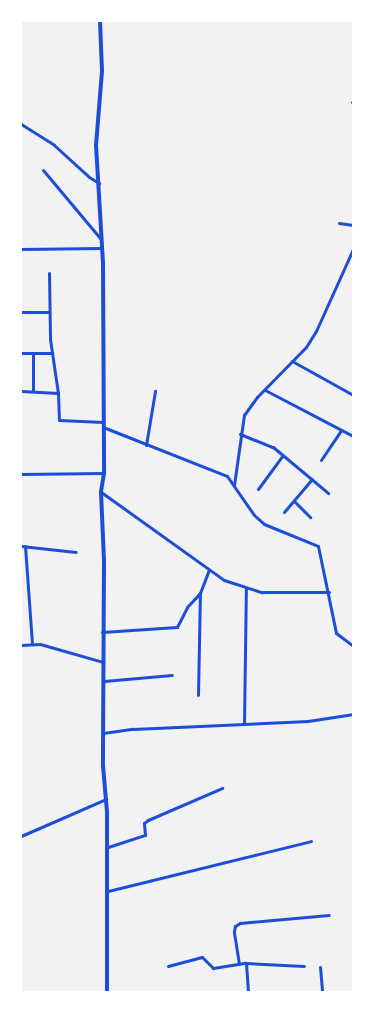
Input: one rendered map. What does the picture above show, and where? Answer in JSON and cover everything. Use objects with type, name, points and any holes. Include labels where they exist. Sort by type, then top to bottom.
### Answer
[{"type":"street","points":[[100,21],[102,71],[96,145],[100,183],[100,238],[102,248],[104,472],[101,492],[104,560],[102,632],[104,681],[103,733],[108,847],[107,992]]},
{"type":"street","points":[[21,124],[54,145],[88,177],[100,183]]},
{"type":"street","points":[[43,170],[100,238]]},
{"type":"street","points":[[339,223],[353,225]]},
{"type":"street","points":[[21,249],[102,248]]},
{"type":"street","points":[[234,485],[240,434],[247,410],[292,361],[316,331],[353,249]]},
{"type":"street","points":[[48,273],[52,353],[58,393],[59,420],[103,422]]},
{"type":"street","points":[[21,312],[49,312]]},
{"type":"street","points":[[21,354],[52,353]]},
{"type":"street","points":[[33,354],[33,391]]},
{"type":"street","points":[[292,361],[353,394]]},
{"type":"street","points":[[146,445],[155,390]]},
{"type":"street","points":[[265,390],[353,436]]},
{"type":"street","points":[[21,391],[58,393]]},
{"type":"street","points":[[103,428],[206,469],[220,472],[227,476],[264,524],[318,546],[330,592],[336,634],[353,646]]},
{"type":"street","points":[[321,460],[340,430]]},
{"type":"street","points":[[240,434],[261,442],[283,455],[328,493]]},
{"type":"street","points":[[258,489],[283,455]]},
{"type":"street","points":[[21,474],[104,472]]},
{"type":"street","points":[[284,512],[312,480]]},
{"type":"street","points":[[101,492],[224,580],[246,588],[274,593],[330,592]]},
{"type":"street","points":[[294,501],[310,517]]},
{"type":"street","points":[[21,546],[76,552]]},
{"type":"street","points":[[25,546],[32,644]]},
{"type":"street","points":[[102,632],[177,627],[187,607],[200,593],[210,570]]},
{"type":"street","points":[[244,724],[246,588]]},
{"type":"street","points":[[198,695],[200,593]]},
{"type":"street","points":[[21,645],[32,644],[103,662]]},
{"type":"street","points":[[104,681],[172,676]]},
{"type":"street","points":[[103,733],[133,729],[308,721],[353,714]]},
{"type":"street","points":[[108,847],[145,835],[144,823],[148,820],[222,788]]},
{"type":"street","points":[[21,836],[106,799]]},
{"type":"street","points":[[108,891],[311,840]]},
{"type":"street","points":[[239,964],[234,926],[240,923],[329,915]]},
{"type":"street","points":[[168,966],[202,956],[212,968],[246,963],[304,966]]},
{"type":"street","points":[[246,963],[248,992]]},
{"type":"street","points":[[320,967],[322,992]]}]
